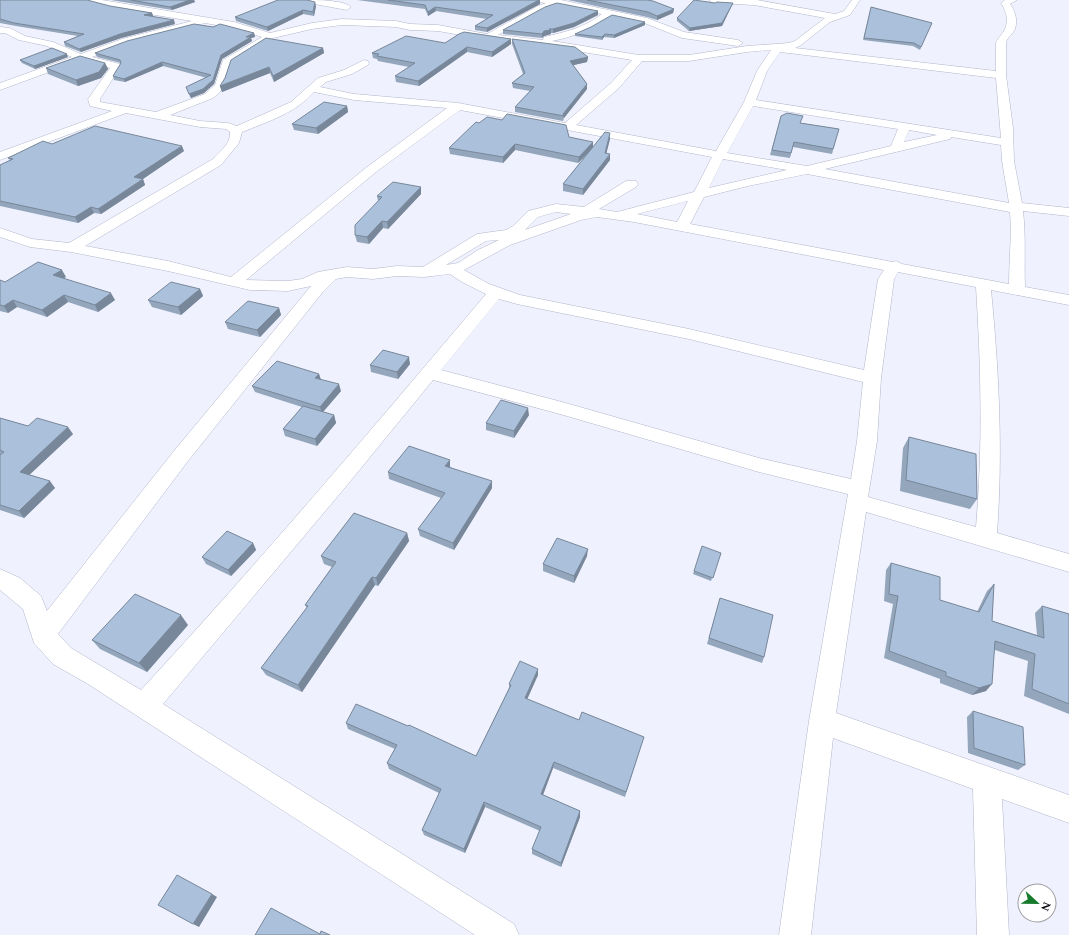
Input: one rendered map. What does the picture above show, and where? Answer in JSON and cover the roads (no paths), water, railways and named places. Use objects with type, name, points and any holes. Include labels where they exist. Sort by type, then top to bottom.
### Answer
[{"type":"street","points":[[92,0],[112,5],[234,25],[270,36]]},
{"type":"street","points":[[309,0],[347,7],[312,26]]},
{"type":"street","points":[[542,0],[561,1],[608,14],[644,20],[682,35],[704,39],[1001,75]]},
{"type":"street","points":[[713,0],[754,2],[836,17]]},
{"type":"street","points":[[156,116],[216,92],[221,86],[224,69],[227,62],[270,36],[312,26],[342,22],[396,24],[410,27],[438,28],[488,37],[529,41],[639,58],[689,58],[747,49],[778,48],[796,45],[820,24],[847,13],[856,0]]},
{"type":"street","points":[[1013,0],[1005,3],[1011,12],[1011,15],[1010,29],[1002,39],[1001,44],[1001,75],[1009,174],[1016,208],[1017,290]]},
{"type":"street","points":[[488,37],[541,8],[561,1]]},
{"type":"street","points":[[529,41],[574,34],[608,14]]},
{"type":"street","points":[[0,87],[125,41],[205,20]]},
{"type":"street","points":[[0,30],[7,30],[22,38],[50,44],[81,57],[116,66],[94,100],[94,104],[200,124],[228,126],[236,130],[262,120],[295,104],[312,88],[326,78],[348,72],[364,63]]},
{"type":"street","points":[[681,228],[720,154],[750,102],[762,71],[778,48]]},
{"type":"street","points":[[568,126],[599,100],[639,58]]},
{"type":"street","points":[[312,88],[354,97],[458,106],[1016,208],[1069,212]]},
{"type":"street","points":[[750,102],[1007,142]]},
{"type":"street","points":[[234,282],[352,184],[408,141],[458,106]]},
{"type":"street","points":[[0,156],[94,120],[125,110]]},
{"type":"street","points":[[896,148],[905,126]]},
{"type":"street","points":[[71,248],[217,162],[235,141],[237,134],[236,130]]},
{"type":"street","points":[[616,215],[747,182],[807,170],[955,134]]},
{"type":"street","points":[[424,272],[482,237],[510,234],[518,229],[533,214],[556,208],[586,211],[631,184]]},
{"type":"street","points":[[0,245],[30,243],[71,248],[168,266],[234,282],[271,287],[306,283],[318,277],[346,272],[373,274],[397,271],[424,272],[454,269],[463,266],[483,253],[505,242],[578,216],[597,213],[616,215],[896,266],[1069,300]]},
{"type":"street","points":[[0,232],[30,243]]},
{"type":"street","points":[[795,935],[822,721],[840,601],[859,496],[867,441],[872,378],[886,279],[889,272],[896,266]]},
{"type":"street","points":[[454,269],[461,276],[496,292],[517,299],[689,334],[821,367],[872,378]]},
{"type":"street","points":[[43,634],[181,456],[316,290],[332,274]]},
{"type":"street","points":[[983,283],[990,415],[990,502],[986,540]]},
{"type":"street","points":[[144,706],[276,555],[430,373],[496,292]]},
{"type":"street","points":[[430,373],[562,408],[759,465],[859,496],[986,540],[1069,564]]},
{"type":"street","points":[[0,579],[12,585],[33,603],[43,634],[62,656],[97,676],[503,935]]},
{"type":"street","points":[[822,721],[1069,809]]},
{"type":"street","points":[[987,780],[993,935]]}]
